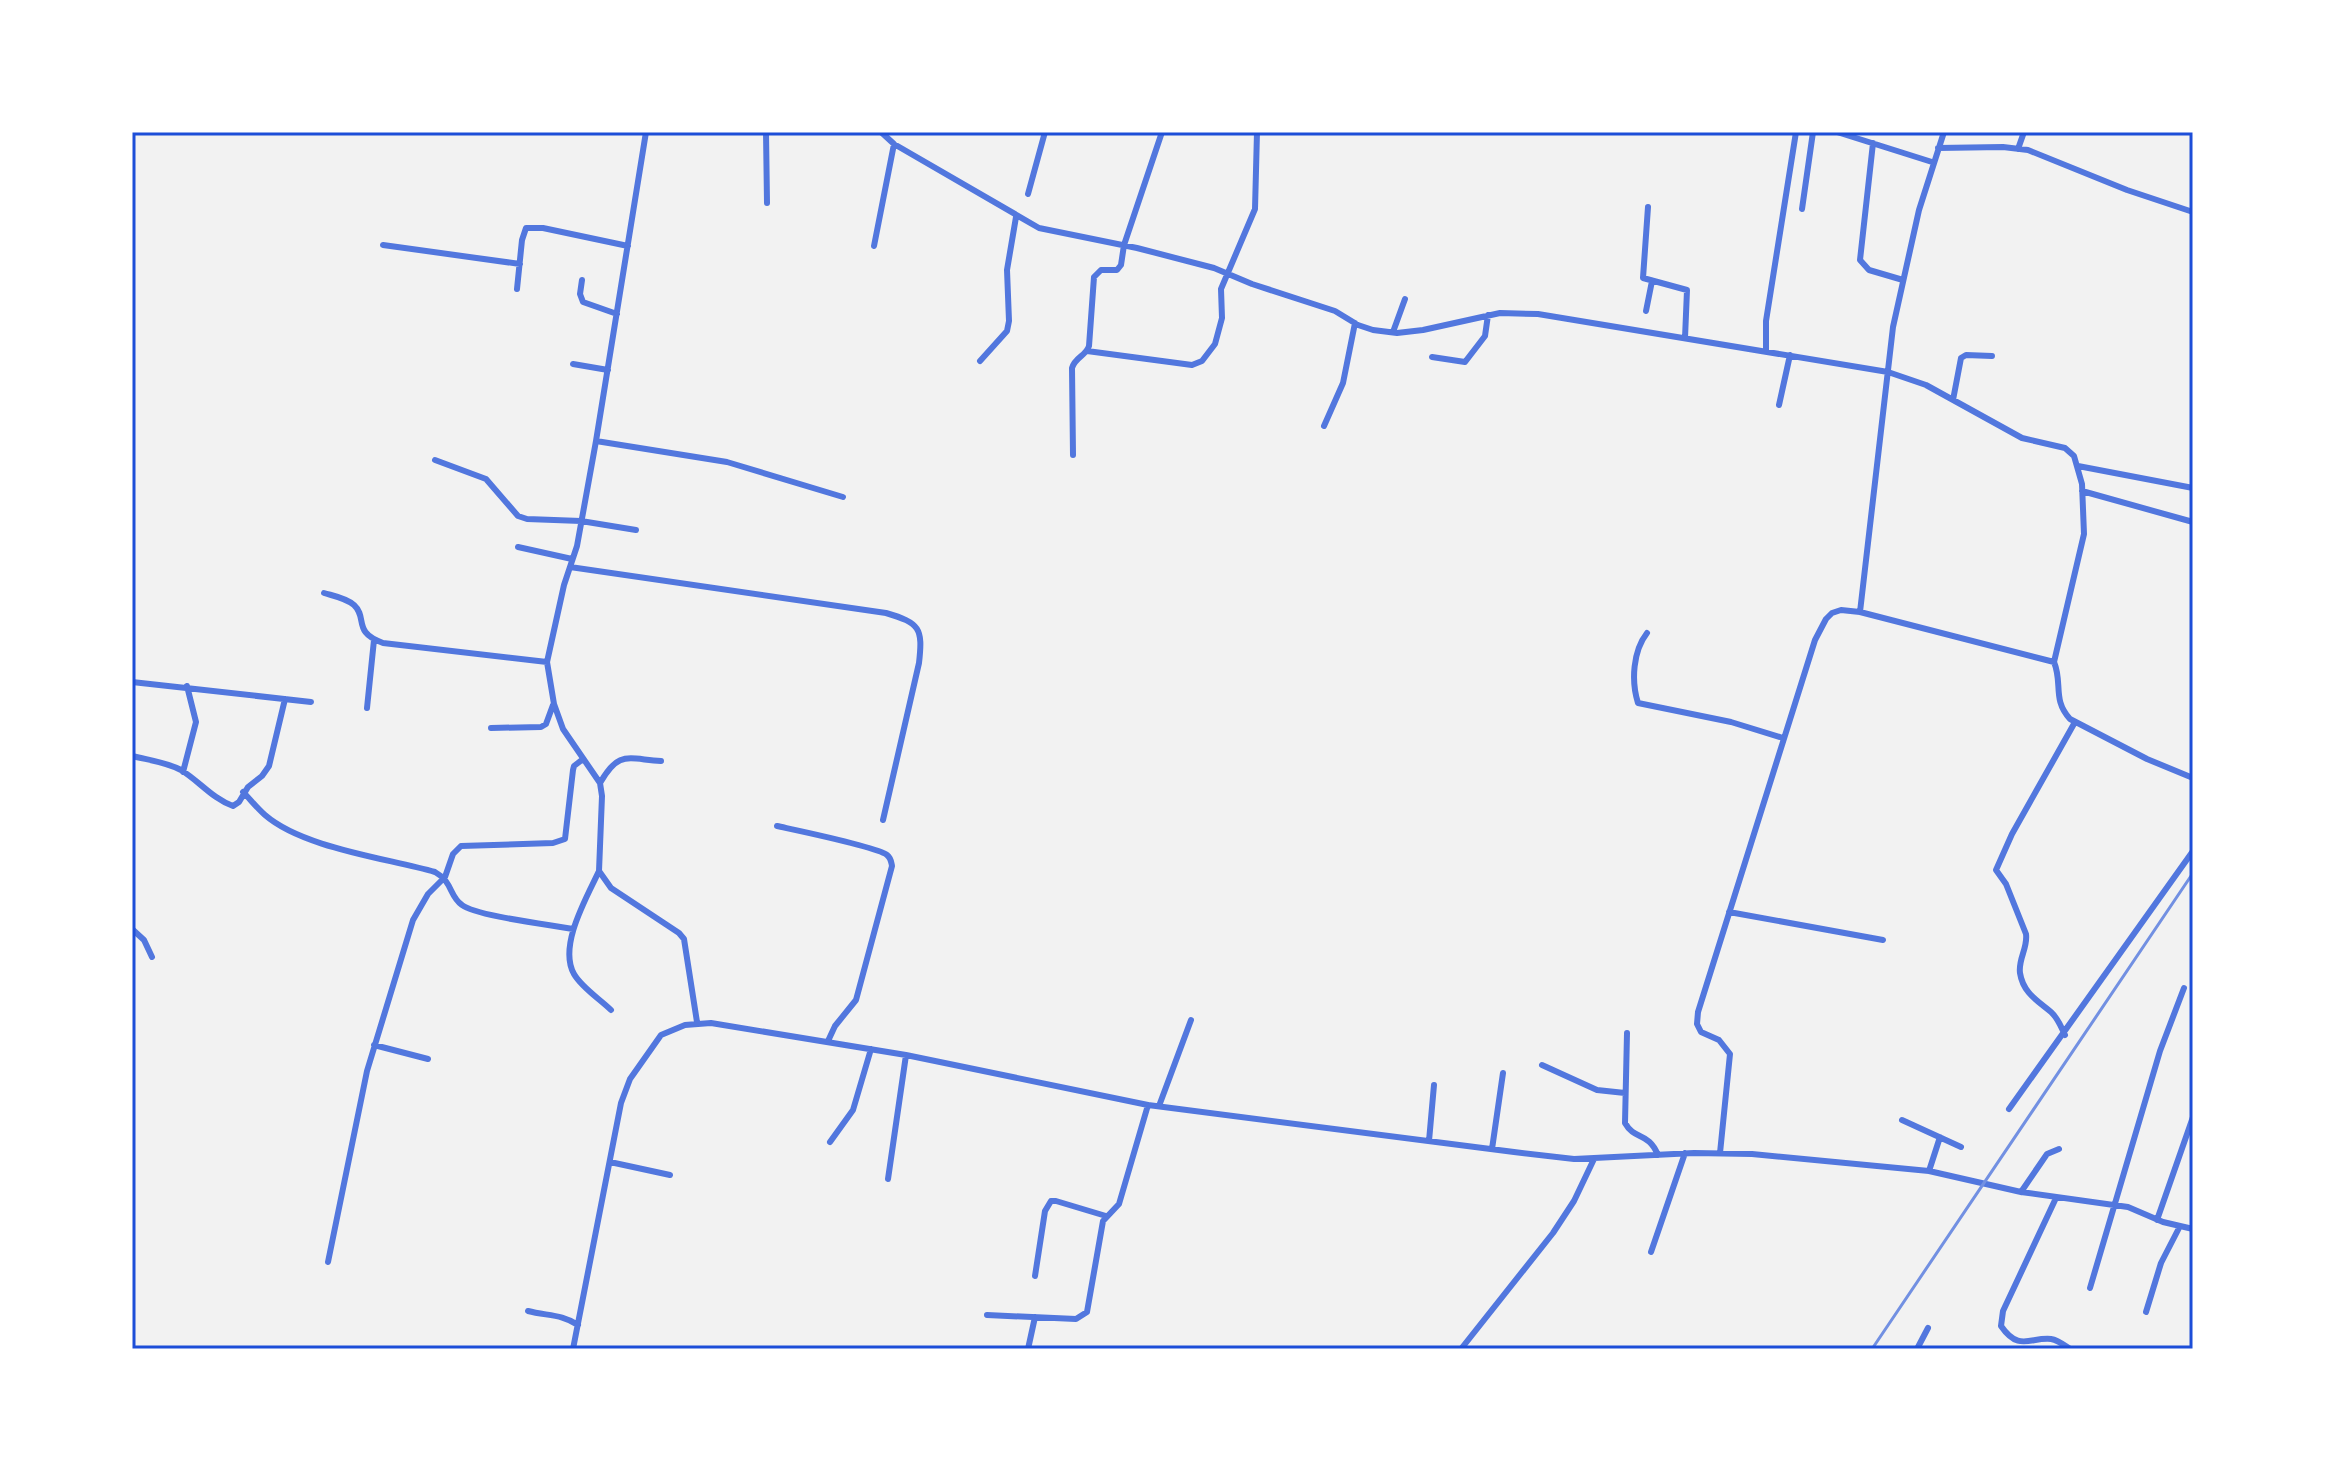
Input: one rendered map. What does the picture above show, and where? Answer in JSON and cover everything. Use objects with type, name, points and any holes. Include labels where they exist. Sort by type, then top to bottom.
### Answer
[{"type":"street","points":[[611,1010],[573,973],[570,965],[573,929],[599,871],[602,796],[600,783],[563,729],[554,704],[547,662],[581,521],[596,441],[646,132]]},
{"type":"street","points":[[766,132],[767,203]]},
{"type":"street","points":[[881,132],[894,144],[1016,217],[1051,232],[1124,245],[1227,273],[1335,311],[1373,330],[1423,330],[1500,313],[1538,314],[1790,355],[1888,372],[1926,385],[2022,438],[2065,448],[2074,456],[2078,466],[2084,534],[2054,662],[2058,699],[2063,711],[2075,722],[2147,759],[2193,778]]},
{"type":"street","points":[[1028,194],[1045,132]]},
{"type":"street","points":[[1087,351],[1094,277],[1101,270],[1120,268],[1124,245],[1162,132]]},
{"type":"street","points":[[1073,455],[1072,368],[1076,359],[1087,351],[1182,364],[1202,361],[1215,344],[1222,318],[1220,294],[1255,209],[1257,132]]},
{"type":"street","points":[[1395,132],[1407,132]]},
{"type":"street","points":[[1766,351],[1766,321],[1796,132]]},
{"type":"street","points":[[1802,209],[1813,132]]},
{"type":"street","points":[[1837,132],[1932,162]]},
{"type":"street","points":[[1860,612],[1893,327],[1932,162],[1944,132]]},
{"type":"street","points":[[2018,149],[2024,132]]},
{"type":"street","points":[[1873,143],[1860,260],[1869,270],[1903,280]]},
{"type":"street","points":[[874,246],[894,144]]},
{"type":"street","points":[[1938,148],[2018,149],[2041,154],[2127,190],[2193,212]]},
{"type":"street","points":[[1648,207],[1643,278],[1687,290],[1685,338]]},
{"type":"street","points":[[980,361],[1007,331],[1007,270],[1016,217]]},
{"type":"street","points":[[517,289],[526,228],[628,246]]},
{"type":"street","points":[[383,245],[520,264]]},
{"type":"street","points":[[582,280],[580,294],[583,302],[617,314]]},
{"type":"street","points":[[1646,311],[1652,281]]},
{"type":"street","points":[[1393,332],[1405,299]]},
{"type":"street","points":[[1432,357],[1465,362],[1485,336],[1488,315]]},
{"type":"street","points":[[1324,426],[1343,383],[1355,323]]},
{"type":"street","points":[[1779,405],[1790,355]]},
{"type":"street","points":[[1953,400],[1961,358],[1966,355],[1992,356]]},
{"type":"street","points":[[573,364],[608,370]]},
{"type":"street","points":[[596,441],[727,462],[843,497]]},
{"type":"street","points":[[435,460],[486,479],[518,516],[581,521],[636,530]]},
{"type":"street","points":[[2078,466],[2193,488]]},
{"type":"street","points":[[2082,491],[2193,522]]},
{"type":"street","points":[[518,547],[571,563],[908,619],[918,627],[920,652],[883,820]]},
{"type":"street","points":[[324,593],[352,604],[359,614],[360,624],[374,640],[383,643],[547,662]]},
{"type":"street","points":[[1720,1153],[1730,1054],[1719,1040],[1701,1032],[1697,1024],[1714,955],[1783,738],[1815,640],[1826,619],[1841,610],[1860,612],[2054,662]]},
{"type":"street","points":[[1647,633],[1636,652],[1635,691],[1638,703],[1731,722],[1783,738]]},
{"type":"street","points":[[367,708],[374,640]]},
{"type":"street","points":[[132,682],[311,702]]},
{"type":"street","points":[[183,772],[196,722],[187,686]]},
{"type":"street","points":[[132,756],[171,765],[233,806],[269,766],[285,699]]},
{"type":"street","points":[[491,728],[541,727],[546,724],[554,704]]},
{"type":"street","points":[[2065,1035],[2055,1015],[2033,1000],[2023,981],[2020,967],[2026,934],[2006,884],[1996,870],[2012,834],[2075,722]]},
{"type":"street","points":[[600,783],[615,761],[623,758],[661,761]]},
{"type":"street","points":[[328,1262],[374,1045],[413,920],[428,894],[445,877],[453,854],[461,846],[553,843],[565,839],[573,770],[583,759]]},
{"type":"street","points":[[243,792],[266,815],[293,831],[350,851],[445,877],[457,900],[472,910],[573,929]]},
{"type":"street","points":[[777,826],[885,853],[892,866],[856,1000],[835,1026],[828,1041]]},
{"type":"street","points":[[2009,1109],[2065,1035],[2100,980],[2193,851]]},
{"type":"street","points":[[599,871],[611,888],[684,939],[697,1022]]},
{"type":"street","points":[[1729,912],[1883,940]]},
{"type":"street","points":[[132,929],[144,940],[152,957]]},
{"type":"street","points":[[2090,1288],[2160,1051],[2184,988]]},
{"type":"street","points":[[1159,1106],[1191,1020]]},
{"type":"street","points":[[573,1349],[621,1103],[630,1079],[661,1035],[697,1022],[906,1055],[1148,1105],[1492,1149],[1594,1159],[1720,1153],[1929,1171],[2021,1192],[2138,1210],[2179,1228],[2193,1229]]},
{"type":"street","points":[[1627,1033],[1625,1123],[1629,1130],[1652,1142],[1658,1155]]},
{"type":"street","points":[[374,1045],[428,1059]]},
{"type":"street","points":[[830,1142],[853,1110],[871,1049]]},
{"type":"street","points":[[888,1179],[906,1055]]},
{"type":"street","points":[[1542,1065],[1597,1090],[1625,1093]]},
{"type":"street","points":[[1492,1149],[1503,1073]]},
{"type":"street","points":[[1429,1141],[1434,1085]]},
{"type":"street","points":[[987,1315],[1076,1319],[1087,1312],[1101,1226],[1106,1216],[1119,1204],[1148,1105]]},
{"type":"street","points":[[2157,1220],[2193,1117]]},
{"type":"street","points":[[1902,1120],[1961,1147]]},
{"type":"street","points":[[1929,1171],[1940,1137]]},
{"type":"street","points":[[2021,1192],[2047,1154],[2059,1149]]},
{"type":"street","points":[[1651,1252],[1685,1153]]},
{"type":"street","points":[[1461,1349],[1553,1233],[1574,1201],[1594,1159]]},
{"type":"street","points":[[610,1162],[670,1175]]},
{"type":"street","points":[[2056,1198],[2003,1311],[2001,1326],[2017,1340],[2032,1343],[2054,1339],[2070,1349]]},
{"type":"street","points":[[1035,1276],[1045,1211],[1051,1201],[1106,1216]]},
{"type":"street","points":[[2146,1312],[2161,1263],[2179,1228]]},
{"type":"street","points":[[528,1311],[550,1317],[564,1316],[578,1325]]},
{"type":"street","points":[[1028,1349],[1035,1317]]},
{"type":"street","points":[[1917,1349],[1928,1328]]},
{"type":"railway","points":[[1872,1349],[2193,873]]}]
